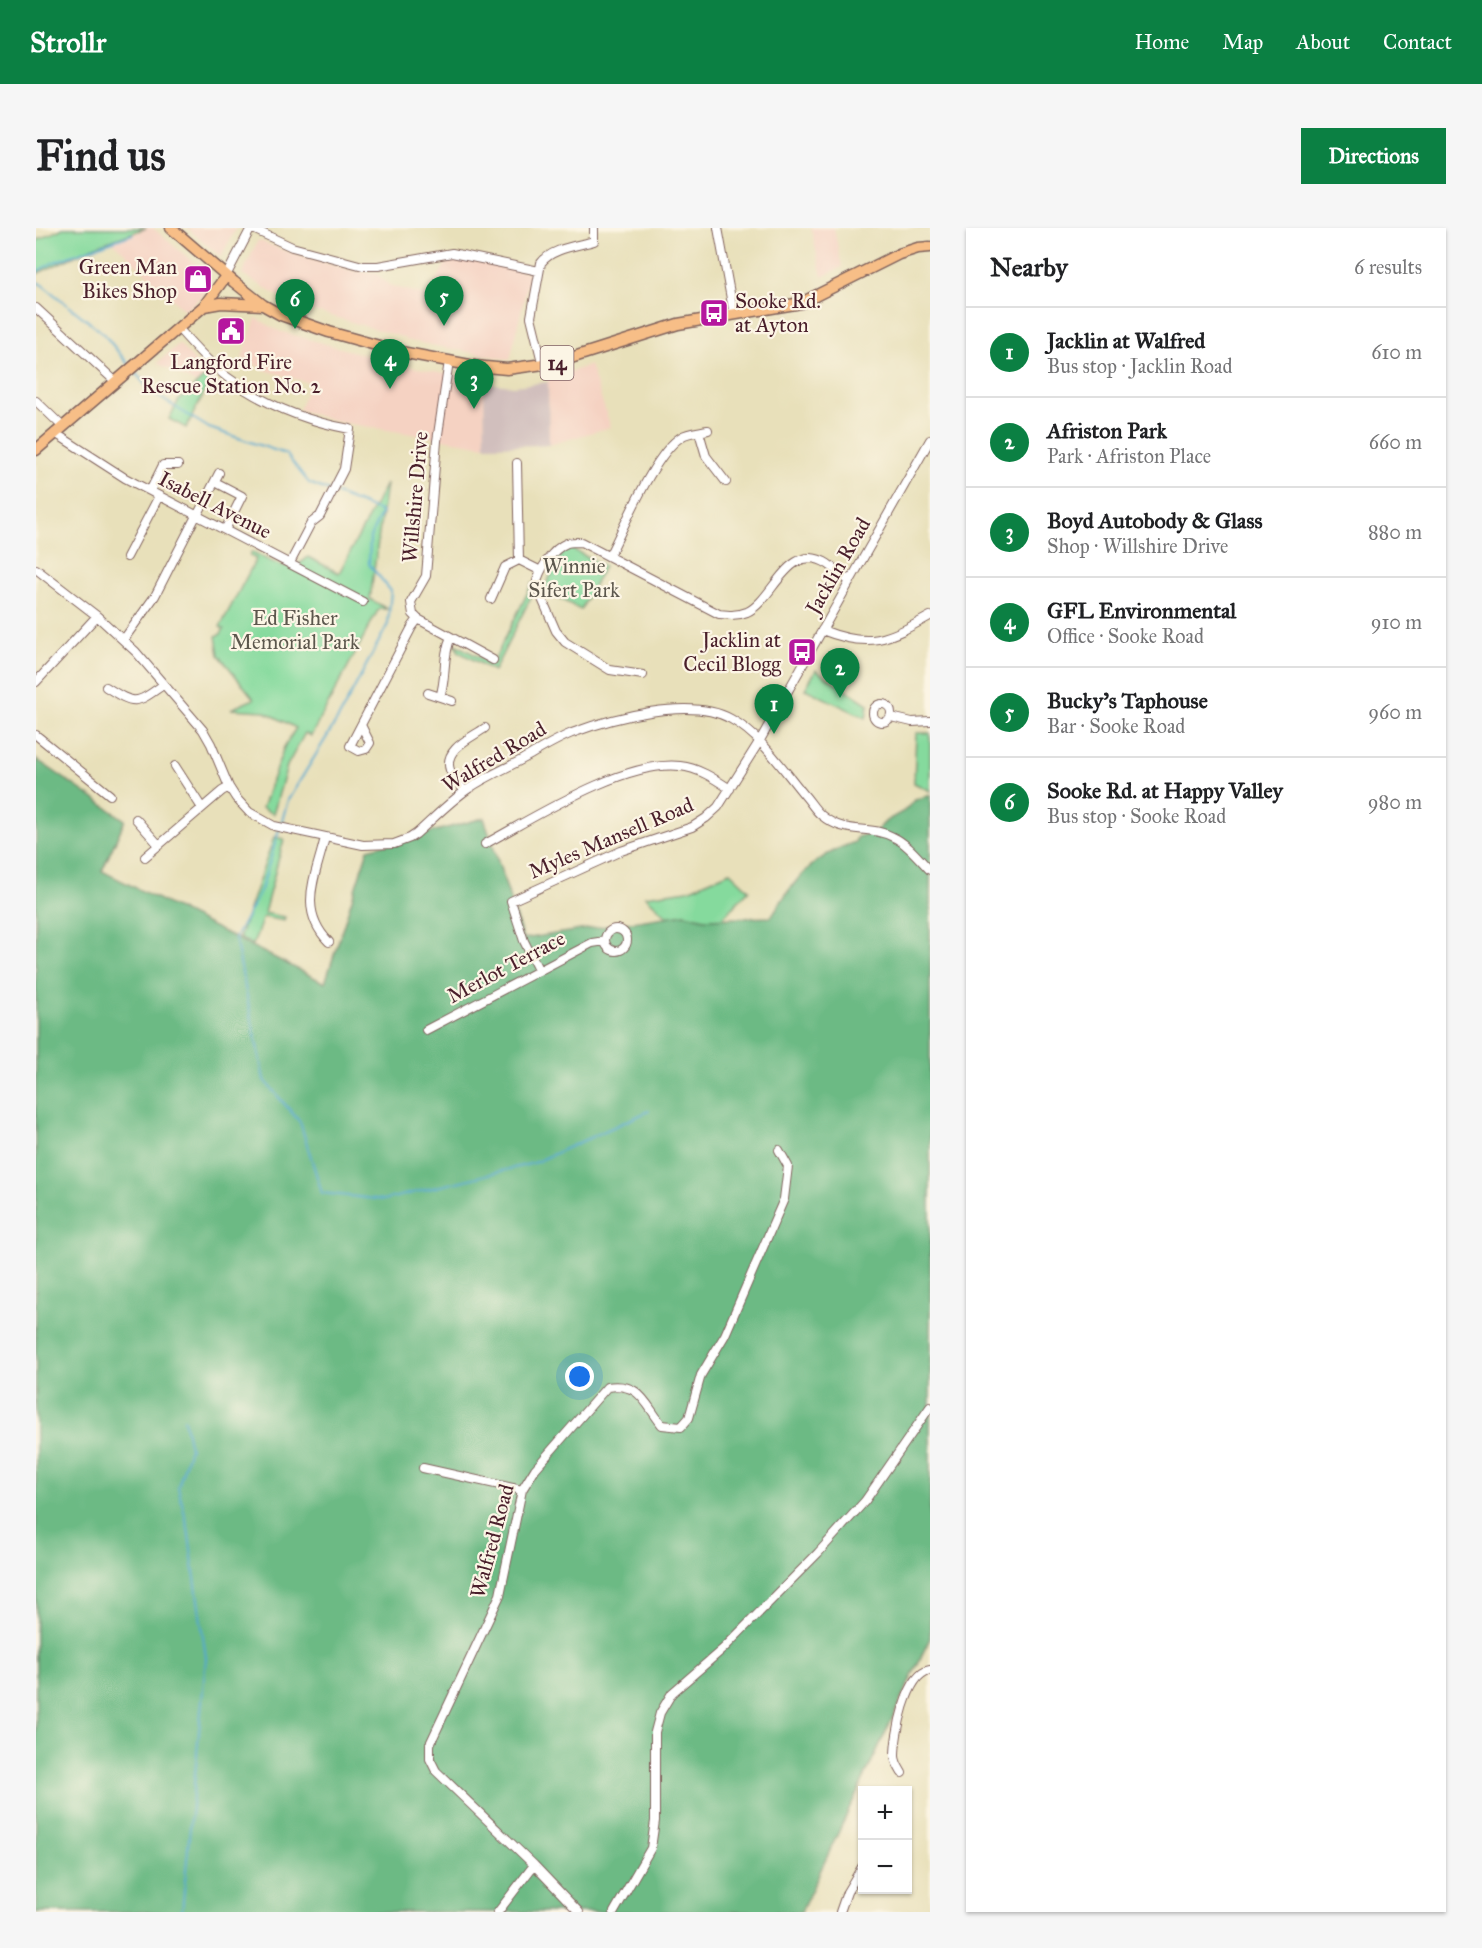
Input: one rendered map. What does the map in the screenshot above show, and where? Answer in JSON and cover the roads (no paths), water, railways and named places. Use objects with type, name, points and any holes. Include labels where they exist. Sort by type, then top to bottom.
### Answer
[{"type":"main road","name":"14","points":[[171,228],[226,276],[263,305],[281,315],[329,332],[401,352],[507,369],[543,366],[678,324],[801,303],[899,254],[930,247]]},
{"type":"main road","points":[[36,450],[204,306],[226,276]]},
{"type":"main road","points":[[204,306],[221,303],[263,305]]},
{"type":"street","points":[[226,276],[251,228],[292,247],[363,266],[378,266],[452,253],[539,271]]},
{"type":"street","points":[[543,366],[531,317],[541,263],[546,256],[594,241],[594,228]]},
{"type":"street","points":[[718,228],[734,315]]},
{"type":"street","points":[[36,308],[116,382]]},
{"type":"street","points":[[178,328],[227,377],[278,407],[326,425],[350,429],[344,469],[320,516],[311,523],[290,563]]},
{"type":"street","name":"Willshire Drive","points":[[418,619],[413,614],[411,602],[426,576],[436,441],[448,361]]},
{"type":"street","name":"Isabell Avenue","points":[[36,401],[59,430],[105,466],[363,602]]},
{"type":"street","points":[[609,556],[658,460],[670,445],[683,435],[703,431],[706,456],[726,482]]},
{"type":"street","name":"Jacklin Road","points":[[759,742],[930,440]]},
{"type":"street","points":[[517,463],[519,560]]},
{"type":"street","points":[[150,491],[163,465],[178,465]]},
{"type":"street","points":[[124,639],[155,596],[219,473]]},
{"type":"street","points":[[219,484],[242,496],[225,530]]},
{"type":"street","points":[[127,557],[159,496]]},
{"type":"street","points":[[643,675],[610,670],[560,637],[537,590],[537,579],[557,549],[568,543],[581,542],[719,614],[736,615],[749,611],[762,600],[788,567],[800,561],[812,559],[826,563],[850,582]]},
{"type":"street","points":[[519,560],[541,571]]},
{"type":"street","points":[[492,600],[505,567],[519,560]]},
{"type":"street","name":"Walfred Road","points":[[36,569],[124,639],[208,737],[230,787],[241,804],[274,826],[363,845],[384,846],[403,842],[416,834],[465,791],[570,734],[615,720],[681,709],[720,713],[740,725],[759,742],[820,814],[837,826],[876,831],[893,837],[907,845],[930,870]]},
{"type":"street","points":[[36,682],[97,616]]},
{"type":"street","points":[[822,630],[846,639],[878,640],[904,630],[930,616]]},
{"type":"street","points":[[361,725],[418,619],[493,660]]},
{"type":"street","points":[[440,697],[443,689],[445,652],[451,637]]},
{"type":"street","points":[[106,687],[134,702],[163,685]]},
{"type":"street","points":[[428,693],[452,702]]},
{"type":"street","points":[[891,717],[912,722],[930,721]]},
{"type":"street","points":[[465,791],[451,772],[449,761],[454,749],[485,728]]},
{"type":"street","points":[[36,735],[110,795]]},
{"type":"street","name":"Myles Mansell Road","points":[[538,971],[511,901],[614,854],[692,827],[718,807],[759,742]]},
{"type":"street","points":[[485,844],[595,785],[651,768],[667,765],[698,770],[730,789]]},
{"type":"street","points":[[175,766],[202,808]]},
{"type":"street","points":[[145,857],[230,787]]},
{"type":"street","points":[[136,819],[158,844]]},
{"type":"street","points":[[325,837],[310,894],[314,920],[329,942]]},
{"type":"street","name":"Merlot Terrace","points":[[426,1030],[592,943],[605,941]]},
{"type":"street","name":"Walfred Road","points":[[579,1912],[534,1865],[436,1772],[430,1759],[430,1744],[500,1595],[522,1490],[536,1468],[607,1387],[621,1385],[634,1388],[662,1425],[681,1428],[689,1418],[701,1375],[725,1335],[784,1199],[788,1166],[779,1150]]},
{"type":"street","points":[[614,1912],[651,1848],[655,1821],[655,1732],[660,1713],[672,1693],[724,1648],[818,1553],[865,1501],[930,1407]]},
{"type":"street","points":[[423,1468],[522,1490]]},
{"type":"street","points":[[902,1773],[895,1758],[904,1703],[919,1675],[930,1670]]},
{"type":"street","points":[[498,1912],[534,1865]]},
{"type":"street","points":[[840,1912],[847,1892],[858,1874]]},
{"type":"waterway","points":[[36,272],[54,262],[133,234]]},
{"type":"waterway","points":[[36,282],[103,333],[128,364]]},
{"type":"waterway","points":[[134,371],[151,392],[209,428],[286,454],[309,483],[382,512],[370,537],[369,564],[391,591],[388,624],[339,717],[288,800],[281,824]]},
{"type":"waterway","points":[[279,830],[261,890],[235,938],[264,1080],[300,1122],[322,1193],[384,1200],[534,1163],[649,1111]]},
{"type":"waterway","points":[[182,1912],[206,1658],[188,1528],[178,1487],[190,1448],[184,1419]]},
{"type":"place","name":"Green Man Bikes Shop","points":[[198,279]]},
{"type":"place","name":"Sooke Rd. at Ayton","points":[[714,313]]},
{"type":"place","name":"Bucky's Taphouse","points":[[444,326]]},
{"type":"place","name":"Sooke Rd. at Happy Valley","points":[[295,329]]},
{"type":"place","name":"Langford Fire Rescue Station No. 2","points":[[231,331]]},
{"type":"place","name":"GFL Environmental","points":[[390,389]]},
{"type":"place","name":"Boyd Autobody & Glass","points":[[474,409]]},
{"type":"place","name":"Jacklin at Cecil Blogg","points":[[802,652]]},
{"type":"place","name":"Afriston Park","points":[[840,698]]},
{"type":"place","name":"Jacklin at Walfred","points":[[774,734]]},
{"type":"park label","name":"Winnie Sifert Park","points":[[574,578]]},
{"type":"park label","name":"Ed Fisher Memorial Park","points":[[295,630]]}]
